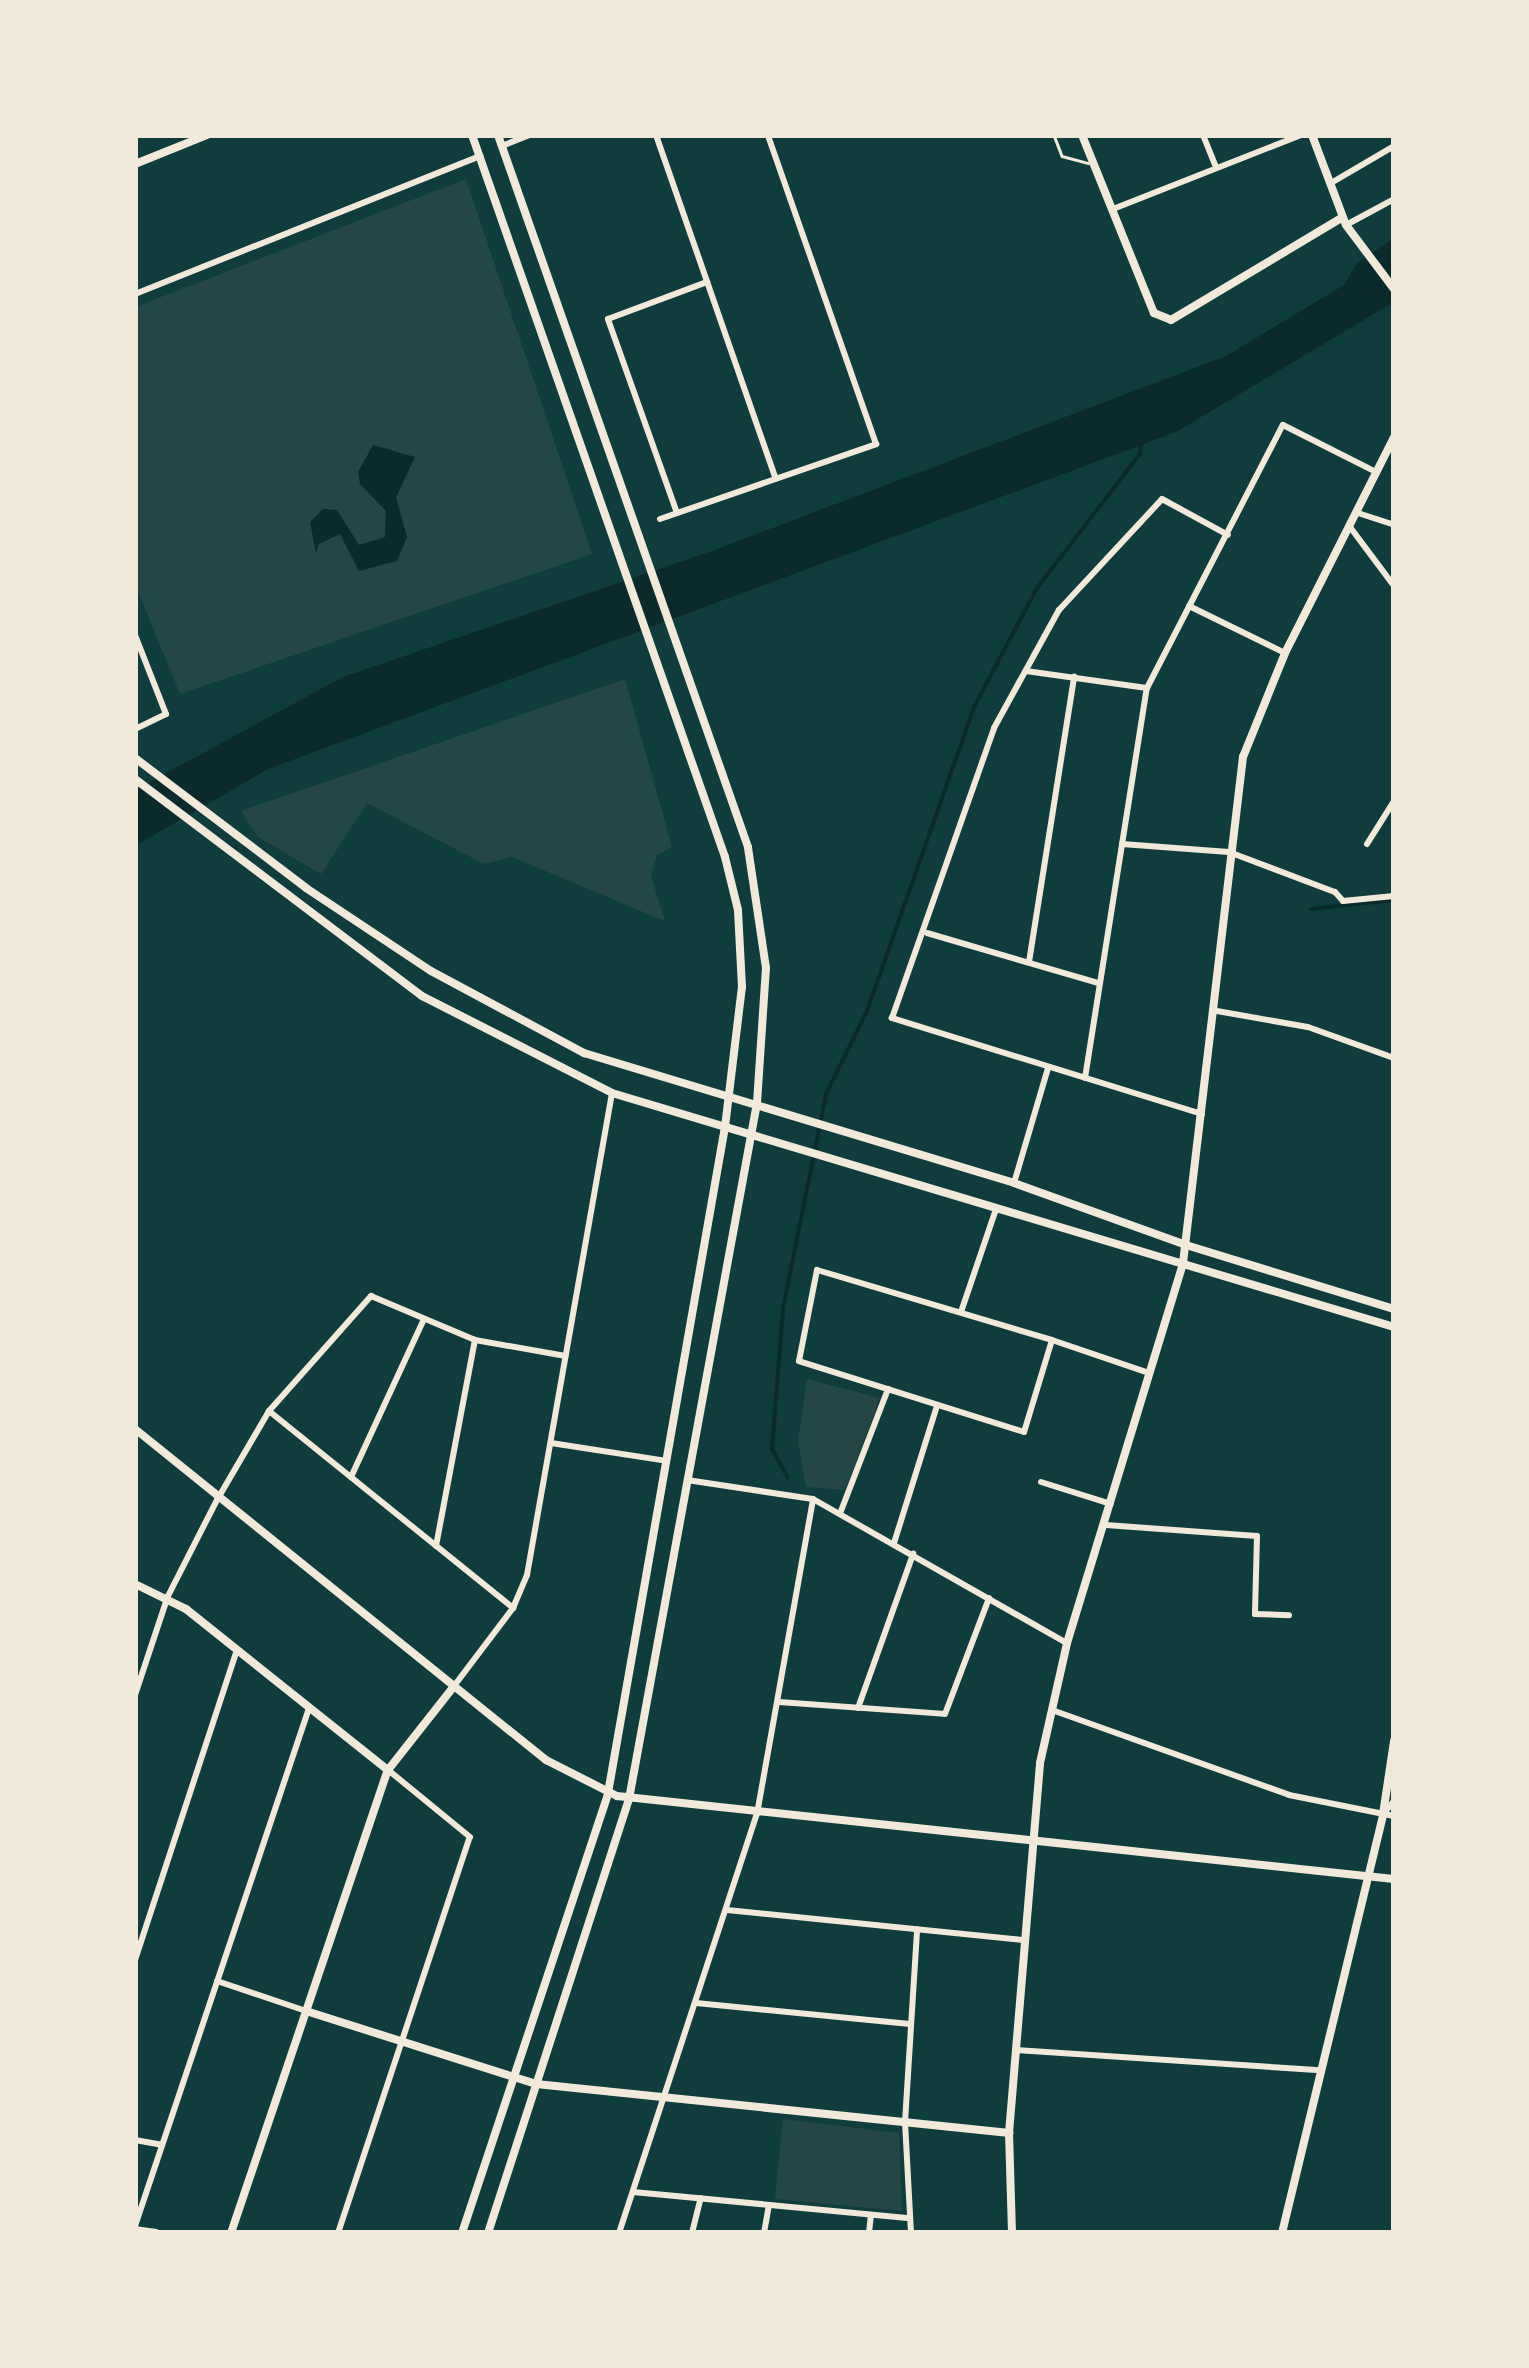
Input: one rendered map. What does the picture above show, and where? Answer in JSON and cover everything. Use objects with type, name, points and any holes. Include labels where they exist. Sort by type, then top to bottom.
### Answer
[{"type":"street","points":[[135,164],[207,135]]},
{"type":"street","points":[[462,2233],[608,1792],[726,1127],[742,988],[738,910],[664,684],[472,135]]},
{"type":"street","points":[[488,2233],[629,1799],[758,1103],[766,968],[759,895],[690,679],[498,135]]},
{"type":"street","points":[[502,146],[528,135]]},
{"type":"street","points":[[656,135],[776,479]]},
{"type":"street","points":[[660,518],[876,444],[768,135]]},
{"type":"street","points":[[1082,135],[1154,313],[1171,320],[1344,221],[1394,199]]},
{"type":"street","points":[[1202,135],[1216,167]]},
{"type":"street","points":[[1113,209],[1301,135]]},
{"type":"street","points":[[1312,135],[1344,221],[1394,290]]},
{"type":"street","points":[[1331,184],[1394,146]]},
{"type":"street","points":[[135,294],[480,156]]},
{"type":"street","points":[[677,513],[608,319],[707,282]]},
{"type":"street","points":[[1085,1078],[1146,688],[1284,426],[1376,472]]},
{"type":"street","points":[[1012,2233],[1009,2133],[1029,1842],[1050,1709],[1067,1643],[1183,1263],[1217,1011],[1229,852],[1243,757],[1284,652],[1394,437]]},
{"type":"street","points":[[1203,1114],[892,1018],[928,933],[994,728],[1059,610],[1162,499],[1228,535]]},
{"type":"street","points":[[1358,513],[1394,525]]},
{"type":"street","points":[[1350,527],[1394,586]]},
{"type":"street","points":[[1190,606],[1284,652]]},
{"type":"street","points":[[135,635],[166,714],[135,729]]},
{"type":"street","points":[[1026,671],[1146,688]]},
{"type":"street","points":[[1029,962],[1074,678]]},
{"type":"street","points":[[135,758],[306,888],[431,971],[544,1034],[649,1076],[758,1103],[1014,1182],[1186,1246],[1394,1309]]},
{"type":"street","points":[[135,779],[422,996],[612,1093],[1394,1327]]},
{"type":"street","points":[[1367,844],[1394,802]]},
{"type":"street","points":[[1122,844],[1229,852],[1324,887],[1343,901],[1394,896]]},
{"type":"street","points":[[928,933],[1098,983]]},
{"type":"street","points":[[1217,1011],[1308,1027],[1394,1058]]},
{"type":"street","points":[[1014,1182],[1048,1068]]},
{"type":"street","points":[[231,2233],[388,1770],[513,1608],[526,1575],[612,1093]]},
{"type":"street","points":[[961,1312],[996,1208]]},
{"type":"street","points":[[1052,1340],[1024,1432],[800,1361],[818,1270],[1052,1340],[1149,1373]]},
{"type":"street","points":[[135,1695],[168,1596],[217,1500],[270,1411],[370,1296],[475,1340],[566,1356]]},
{"type":"street","points":[[351,1477],[424,1318]]},
{"type":"street","points":[[436,1546],[475,1340]]},
{"type":"street","points":[[841,1511],[888,1388]]},
{"type":"street","points":[[894,1543],[938,1406]]},
{"type":"street","points":[[270,1411],[513,1608]]},
{"type":"street","points":[[135,1429],[217,1500],[546,1760],[608,1792],[629,1799],[757,1814],[1394,1879]]},
{"type":"street","points":[[551,1443],[667,1462]]},
{"type":"street","points":[[688,1480],[813,1499],[841,1511],[1067,1643]]},
{"type":"street","points":[[1041,1482],[1112,1505]]},
{"type":"street","points":[[620,2233],[757,1814],[780,1702],[813,1499]]},
{"type":"street","points":[[1106,1525],[1257,1536],[1256,1614],[1289,1615]]},
{"type":"street","points":[[858,1708],[913,1554]]},
{"type":"street","points":[[135,1584],[168,1596],[470,1837],[338,2233]]},
{"type":"street","points":[[780,1702],[945,1714],[989,1598]]},
{"type":"street","points":[[135,1960],[236,1652]]},
{"type":"street","points":[[156,2233],[135,2228],[309,1708]]},
{"type":"street","points":[[1050,1709],[1289,1796],[1394,1816]]},
{"type":"street","points":[[1282,2233],[1383,1814],[1394,1741]]},
{"type":"street","points":[[1383,1814],[1394,1802]]},
{"type":"street","points":[[727,1910],[1024,1940]]},
{"type":"street","points":[[911,2233],[906,2122],[917,1930]]},
{"type":"street","points":[[217,1982],[536,2084],[1009,2133]]},
{"type":"street","points":[[696,2003],[910,2024]]},
{"type":"street","points":[[1014,2050],[1320,2070]]},
{"type":"street","points":[[135,2140],[162,2145]]},
{"type":"street","points":[[633,2192],[910,2218]]},
{"type":"street","points":[[692,2233],[701,2198]]},
{"type":"street","points":[[764,2233],[768,2205]]},
{"type":"street","points":[[869,2233],[871,2215]]},
{"type":"lane","points":[[1054,135],[1062,156],[1094,165]]},
{"type":"shaded area","points":[[466,179],[592,554],[180,694],[135,584],[135,307]]},
{"type":"shaded area","points":[[1394,238],[1394,302],[1176,432],[268,769],[135,846],[135,790],[343,677],[712,551],[1226,356],[1344,285],[1357,263]]},
{"type":"shaded area","points":[[373,445],[415,457],[396,497],[407,537],[397,561],[359,571],[340,534],[319,544],[316,553],[310,522],[323,509],[337,510],[359,545],[385,537],[386,511],[360,484],[358,472]]},
{"type":"shaded area","points":[[625,679],[672,847],[657,855],[651,876],[665,921],[512,857],[484,864],[367,803],[321,874],[258,837],[241,811]]},
{"type":"shaded area","points":[[807,1379],[880,1398],[845,1490],[806,1487],[798,1441]]},
{"type":"shaded area","points":[[783,2119],[899,2133],[902,2211],[775,2199]]},
{"type":"waterway","points":[[788,1478],[772,1449],[783,1308],[826,1094],[867,1011],[974,707],[1037,588],[1140,454],[1141,441]]},
{"type":"waterway","points":[[1311,909],[1394,900]]}]
